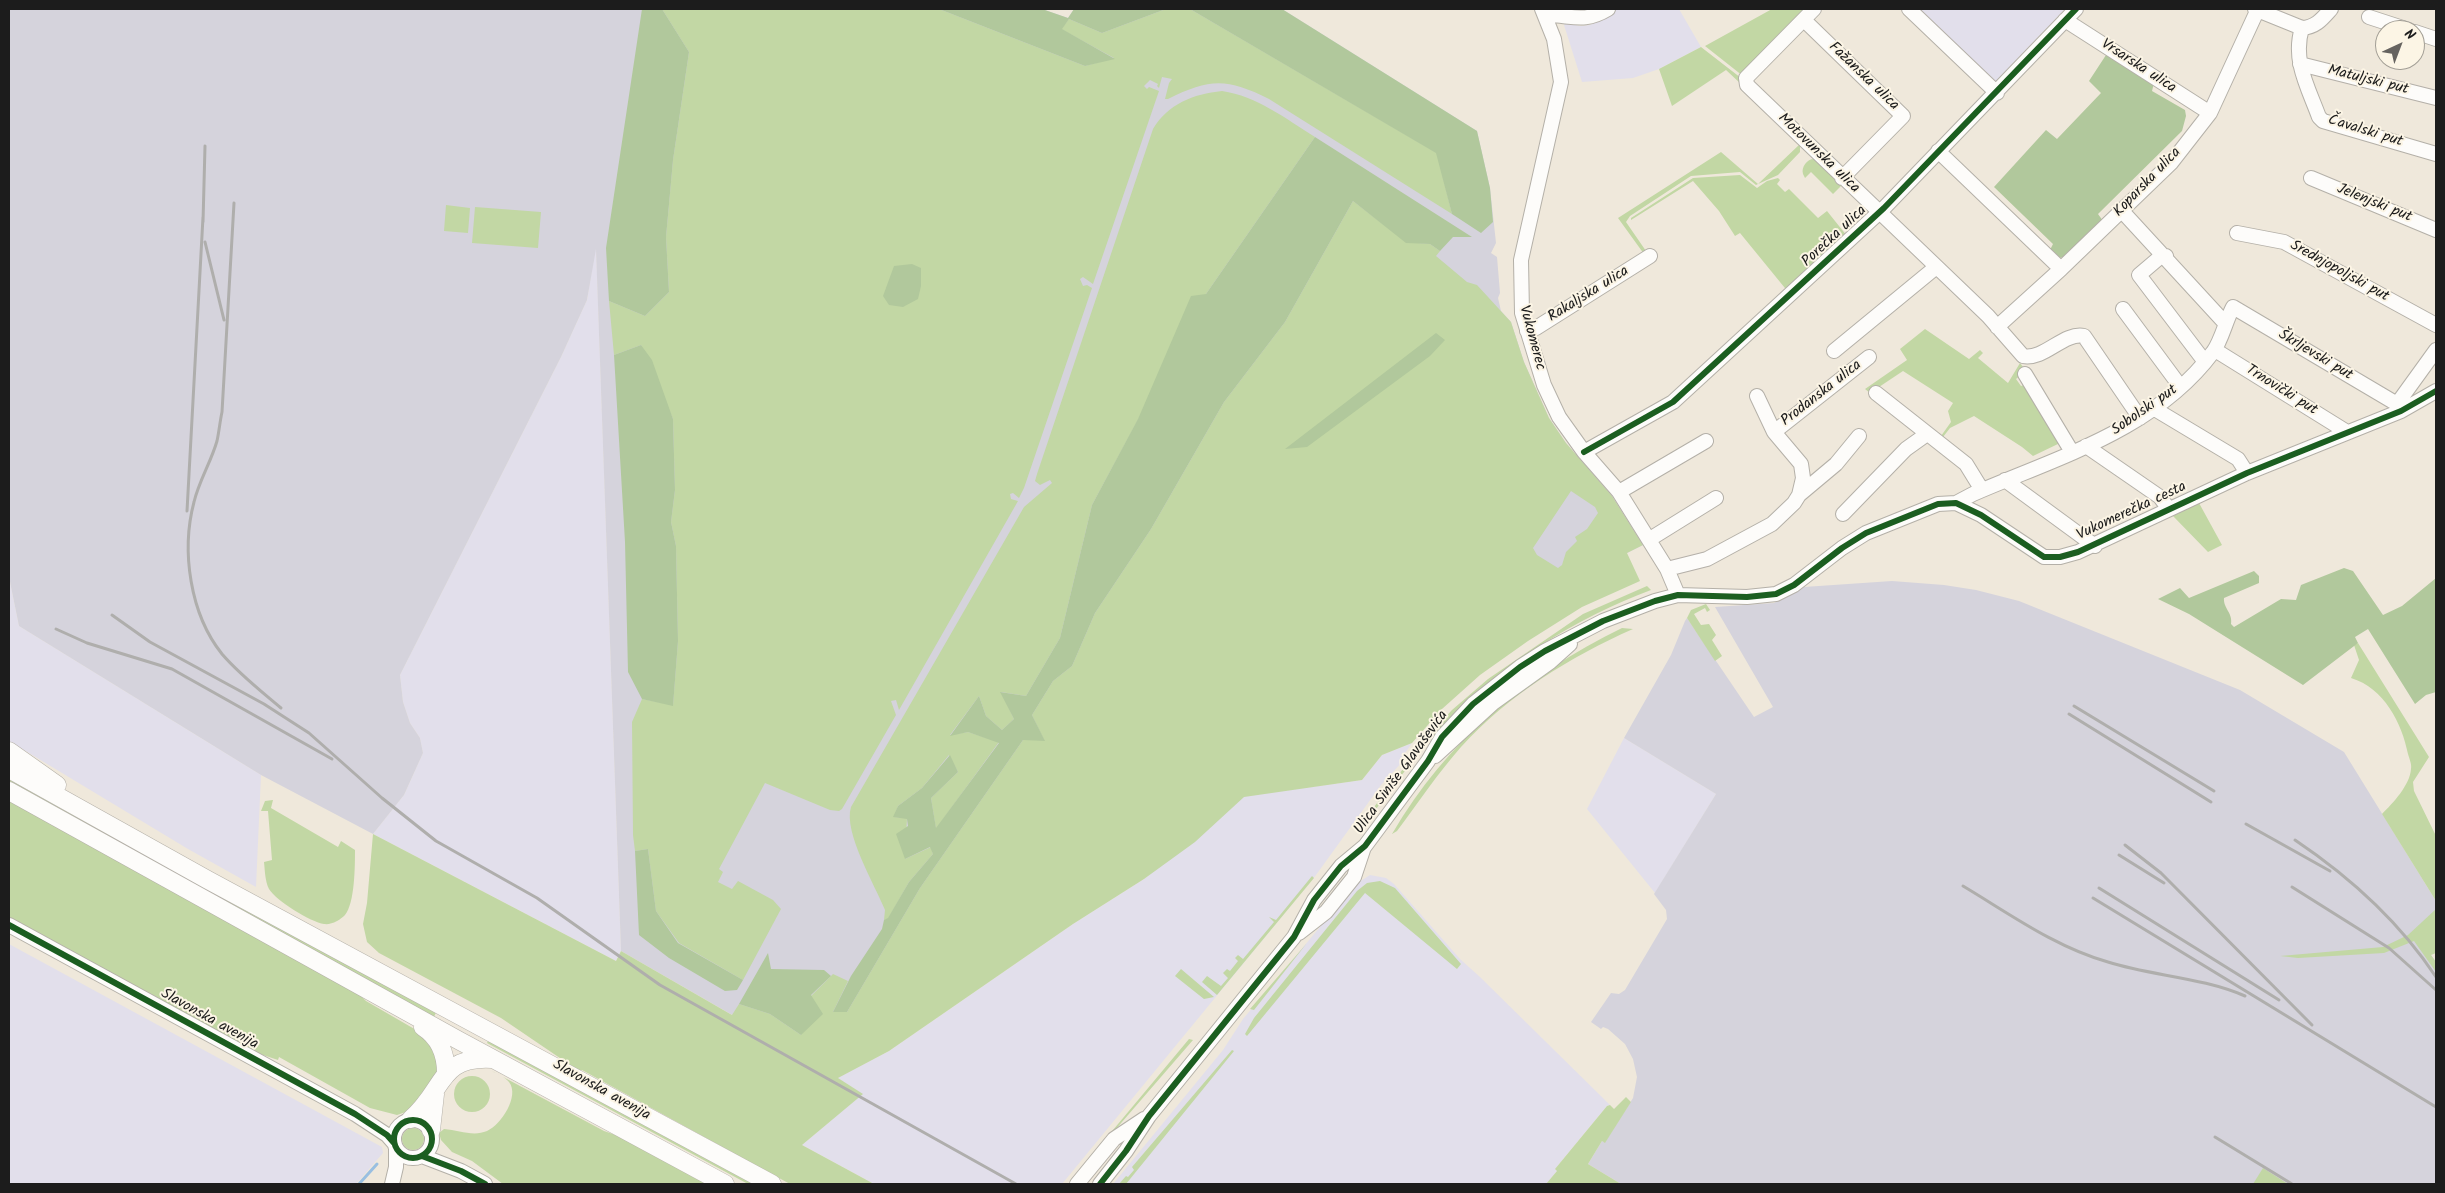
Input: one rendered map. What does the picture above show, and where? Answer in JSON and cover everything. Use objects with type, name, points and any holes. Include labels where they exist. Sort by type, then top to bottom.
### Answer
[{"type":"main road","points":[[9,751],[69,793],[92,806],[120,831]]},
{"type":"main road","name":"Slavonska avenija","points":[[9,769],[772,1184]]},
{"type":"main road","name":"Slavonska avenija","points":[[9,792],[493,1059],[725,1184]]},
{"type":"main road","points":[[403,1009],[437,1039],[444,1054],[446,1073]]},
{"type":"main road","points":[[407,1121],[435,1093],[446,1073],[465,1061],[480,1058],[493,1059]]},
{"type":"main road","points":[[432,1135],[435,1093]]},
{"type":"street","name":"Vukomerec","points":[[1608,9],[1594,17],[1583,19],[1544,12],[1558,56],[1561,82],[1521,260],[1522,308],[1526,330],[1544,385],[1559,417],[1584,452],[1618,492],[1650,539],[1667,569],[1678,595]]},
{"type":"street","points":[[1804,20],[1814,9]]},
{"type":"street","points":[[1909,9],[1997,93]]},
{"type":"street","name":"Porečka ulica","points":[[1584,452],[1673,402],[1879,213],[1997,93],[2076,9]]},
{"type":"street","points":[[2257,9],[2302,28],[2311,27],[2320,22],[2330,9]]},
{"type":"street","name":"Koparska ulica","points":[[1997,327],[2061,269],[2171,162],[2210,113],[2257,9]]},
{"type":"street","points":[[2369,17],[2378,20]]},
{"type":"street","name":"Motovunska ulica","points":[[1804,20],[1744,82],[1997,327],[2023,356],[2035,356],[2069,339],[2084,336],[2140,418]]},
{"type":"street","name":"Fažanska ulica","points":[[1804,20],[1903,116],[1842,178]]},
{"type":"street","name":"Vrsarska ulica","points":[[2065,20],[2210,113]]},
{"type":"street","points":[[2300,64],[2298,42],[2302,28]]},
{"type":"street","name":"Matuljski put","points":[[2300,64],[2436,98]]},
{"type":"street","name":"Čavalski put","points":[[2300,64],[2322,121],[2436,154]]},
{"type":"street","points":[[1938,151],[2061,269]]},
{"type":"street","name":"Jelenjski put","points":[[2310,178],[2436,230]]},
{"type":"street","points":[[2122,211],[2166,256],[2224,322]]},
{"type":"street","name":"Srednjopoljski put","points":[[2237,233],[2284,242],[2436,325]]},
{"type":"street","name":"Rakaljska ulica","points":[[1526,330],[1536,328],[1650,256]]},
{"type":"street","points":[[2166,256],[2159,258],[2139,275],[2205,362]]},
{"type":"street","points":[[1834,351],[1935,268]]},
{"type":"street","name":"Sobolski put","points":[[1956,503],[1982,490],[2114,434],[2140,418],[2180,386],[2205,362],[2215,350],[2224,322],[2233,307]]},
{"type":"street","name":"Škrljevski put","points":[[2233,307],[2399,407]]},
{"type":"street","points":[[2123,309],[2180,386]]},
{"type":"street","name":"Trnovički put","points":[[2215,350],[2347,432]]},
{"type":"street","points":[[2399,407],[2436,350]]},
{"type":"street","name":"Prodanska ulica","points":[[1774,432],[1869,357]]},
{"type":"street","points":[[2026,374],[2072,452]]},
{"type":"street","name":"Vukomerečka cesta","points":[[1956,503],[1980,515],[2044,558],[2060,557],[2095,546],[2168,508],[2347,432],[2436,391]]},
{"type":"street","points":[[1876,393],[1966,464],[1982,490]]},
{"type":"street","name":"Prodanska ulica","points":[[1757,396],[1774,432],[1801,464],[1803,478],[1799,495]]},
{"type":"street","points":[[2153,408],[2238,459],[2247,473]]},
{"type":"street","points":[[1843,514],[1906,449],[1927,434]]},
{"type":"street","points":[[1667,569],[1707,559],[1772,524],[1787,512],[1799,495],[1836,464],[1859,436]]},
{"type":"street","points":[[1618,492],[1706,441]]},
{"type":"street","points":[[2086,446],[2160,496],[2168,508]]},
{"type":"street","points":[[2005,480],[2095,546]]},
{"type":"street","points":[[1650,539],[1716,498]]},
{"type":"street","points":[[1678,595],[1747,597],[1776,594],[1794,584],[1842,548],[1866,533],[1938,504],[1956,503]]},
{"type":"street","name":"Ulica Siniše Glavaševića","points":[[1100,1184],[1126,1151],[1149,1116],[1294,937],[1326,912],[1354,877],[1365,846],[1428,761],[1442,737],[1473,704],[1520,667],[1545,651],[1603,621],[1655,601],[1678,595]]},
{"type":"street","name":"Slavonska avenija","points":[[9,925],[355,1114],[387,1135],[395,1146]]},
{"type":"street","name":"Slavonska avenija","points":[[355,1114],[388,1123],[407,1121]]},
{"type":"street","name":"Ulica Siniše Glavaševića","points":[[1077,1184],[1114,1139],[1149,1116]]},
{"type":"street","points":[[392,1184],[397,1158],[395,1146],[396,1130],[407,1121],[423,1122],[442,1153],[461,1171]]},
{"type":"street","points":[[392,1184],[407,1165],[430,1148],[432,1135]]},
{"type":"street","points":[[395,1146],[403,1155],[419,1157],[461,1171],[485,1184]]},
{"type":"shaded area","points":[[9,9],[1042,9],[1068,18],[1074,9],[1282,9],[1477,131],[1490,188],[1496,243],[1491,253],[1497,257],[1500,293],[1498,298],[1501,311],[1511,322],[1524,362],[1549,418],[1566,443],[1612,496],[1643,545],[800,1054],[621,951],[596,249],[587,300],[561,357],[400,675],[403,702],[410,723],[420,738],[423,753],[404,795],[373,834],[261,775],[19,626],[9,577]]},
{"type":"shaded area","points":[[1615,9],[1679,9],[1701,47],[1659,69],[1633,78],[1582,82],[1564,25],[1566,23],[1580,26],[1590,25]]},
{"type":"shaded area","points":[[1919,9],[2065,9],[1995,82]]},
{"type":"shaded area","points":[[596,245],[621,951],[616,961],[373,834],[404,795],[423,753],[420,738],[410,723],[403,702],[400,675],[561,357],[587,300]]},
{"type":"shaded area","points":[[9,577],[19,626],[261,775],[256,887],[188,849],[9,741]]},
{"type":"shaded area","points":[[1892,581],[1944,585],[1976,590],[2019,601],[2240,690],[2344,752],[2436,901],[2436,911],[2416,934],[2436,962],[2436,1184],[1621,1184],[1588,1164],[1602,1141],[1605,1142],[1633,1098],[1637,1077],[1633,1059],[1625,1044],[1608,1029],[1603,1027],[1601,1029],[1591,1022],[1611,993],[1619,994],[1625,990],[1667,919],[1666,910],[1654,894],[1716,794],[1624,738],[1671,655],[1685,621],[1687,618],[1754,717],[1773,707],[1715,607],[1774,603],[1804,587]]},
{"type":"shaded area","points":[[1624,738],[1716,794],[1655,893],[1587,809]]},
{"type":"shaded area","points":[[1412,743],[1403,756],[1405,759],[1381,785],[1316,875],[1062,1184],[874,1184],[802,1145],[862,1094],[837,1078],[889,1051],[1073,924],[1144,879],[1244,796],[1362,780],[1382,755]]},
{"type":"shaded area","points":[[1370,875],[1386,878],[1394,884],[1460,959],[1610,1105],[1607,1106],[1555,1169],[1557,1171],[1546,1184],[1113,1184],[1223,1050],[1243,1019],[1356,884]]},
{"type":"shaded area","points":[[9,944],[382,1147],[383,1153],[356,1184],[9,1184]]},
{"type":"green space","points":[[642,9],[662,9],[689,52],[673,160],[666,237],[669,292],[645,316],[609,301],[606,248]]},
{"type":"green space","points":[[662,9],[939,9],[1085,66],[1114,58],[1061,29],[1069,19],[1102,33],[1166,9],[1190,9],[1437,153],[1452,214],[1269,99],[1254,92],[1230,84],[1218,83],[1196,87],[1165,99],[1169,83],[1172,79],[1162,77],[1159,88],[1158,84],[1150,80],[1144,86],[1147,89],[1149,87],[1159,91],[1093,284],[1083,277],[1080,279],[1083,286],[1087,285],[1092,288],[1024,488],[1019,498],[1013,493],[1010,494],[1011,499],[1018,501],[899,710],[896,700],[891,701],[896,715],[842,809],[839,811],[830,810],[765,783],[719,869],[723,872],[718,882],[732,889],[738,881],[773,900],[781,909],[743,980],[679,943],[656,911],[648,849],[635,851],[633,835],[632,722],[642,699],[673,705],[678,641],[676,546],[671,522],[675,490],[673,419],[641,345],[614,355],[609,301],[645,316],[669,292],[666,237],[673,160],[689,52]]},
{"type":"green space","points":[[939,9],[1042,9],[1068,18],[1074,9],[1166,9],[1102,33],[1069,19],[1062,29],[1115,59],[1085,66]]},
{"type":"green space","points":[[1190,9],[1282,9],[1477,131],[1490,188],[1493,222],[1481,233],[1452,214],[1436,153]]},
{"type":"green space","points":[[1772,9],[1807,9],[1743,76],[1705,46]]},
{"type":"green space","points":[[1701,47],[1741,78],[1741,84],[1726,70],[1672,106],[1659,69]]},
{"type":"green space","points":[[2106,55],[2154,83],[2152,91],[2185,110],[2186,116],[2182,131],[2098,214],[2103,221],[2064,257],[2059,258],[2049,252],[2053,244],[1994,187],[2046,130],[2057,139],[2101,93],[2089,81]]},
{"type":"green space","points":[[1222,91],[1259,103],[1315,137],[1206,294],[1092,505],[1060,638],[1026,696],[1001,692],[1014,719],[1002,730],[986,716],[979,696],[950,735],[968,732],[999,742],[936,829],[931,798],[958,772],[949,755],[922,788],[898,806],[894,817],[907,818],[905,859],[931,847],[933,854],[909,882],[888,919],[884,920],[885,910],[856,844],[850,818],[851,807],[1024,507],[1052,483],[1050,480],[1040,485],[1035,481],[1153,129],[1166,113],[1182,102],[1211,92]]},
{"type":"green space","points":[[1315,137],[1472,237],[1453,237],[1440,251],[1430,244],[1406,243],[1353,201],[1285,322],[1224,402],[1151,529],[1095,613],[1072,666],[1053,681],[1032,715],[1045,741],[1023,740],[920,888],[847,1012],[833,1012],[851,976],[882,929],[884,920],[888,918],[909,882],[933,854],[930,847],[905,859],[896,834],[908,826],[907,819],[893,817],[898,806],[922,788],[950,755],[958,772],[931,798],[936,828],[999,743],[968,732],[950,736],[979,696],[986,716],[1002,730],[1014,719],[1000,692],[1026,696],[1060,638],[1092,505],[1138,419],[1191,296],[1206,294]]},
{"type":"green space","points":[[1800,144],[1800,152],[1778,175],[1758,184]]},
{"type":"green space","points":[[1721,152],[1758,184],[1756,185],[1740,172],[1691,176],[1630,216],[1626,222],[1646,251],[1644,254],[1618,218]]},
{"type":"green space","points":[[1814,159],[1842,185],[1833,194],[1811,172],[1805,178],[1803,174],[1804,166],[1809,160]]},
{"type":"green space","points":[[1740,175],[1757,188],[1767,181],[1778,178],[1780,180],[1777,184],[1785,192],[1789,189],[1818,218],[1827,211],[1847,236],[1789,293],[1740,233],[1735,236],[1719,211],[1693,181],[1631,220],[1631,218],[1693,178]]},
{"type":"green space","points":[[1353,201],[1406,242],[1430,244],[1440,251],[1436,256],[1467,282],[1477,285],[1511,322],[1524,362],[1549,418],[1566,443],[1612,496],[1643,545],[1627,553],[1640,581],[1582,607],[1528,641],[1480,675],[1442,709],[1412,743],[1382,755],[1362,780],[1244,797],[1195,842],[1144,879],[1073,924],[889,1051],[838,1078],[863,1094],[802,1145],[874,1184],[790,1184],[582,1070],[579,1071],[501,1018],[379,953],[367,942],[363,924],[367,903],[373,834],[616,961],[621,951],[732,1015],[739,1004],[770,1014],[801,1035],[811,996],[833,974],[848,981],[833,1012],[847,1012],[920,888],[1023,740],[1044,740],[1032,715],[1053,681],[1072,666],[1095,613],[1151,529],[1224,402],[1285,322]],"holes":[[[1571,491],[1595,507],[1598,513],[1587,529],[1575,537],[1577,541],[1566,552],[1562,565],[1558,568],[1537,555],[1533,548]]]},
{"type":"green space","points":[[446,205],[470,208],[468,233],[444,231]]},
{"type":"green space","points":[[475,207],[541,212],[538,248],[472,243]]},
{"type":"green space","points":[[912,264],[921,268],[921,286],[918,299],[903,307],[889,305],[883,296],[894,266]]},
{"type":"green space","points":[[1925,329],[1969,359],[1980,350],[1983,353],[1978,358],[2008,383],[2020,363],[2026,371],[2016,379],[2021,386],[2024,385],[2060,443],[2033,456],[1974,416],[1950,428],[1943,437],[1941,436],[1951,422],[1948,411],[1953,403],[1903,371],[1870,393],[1865,389],[1907,360],[1900,349]]},
{"type":"green space","points":[[1436,333],[1445,340],[1430,356],[1307,447],[1285,449]]},
{"type":"green space","points":[[641,345],[652,360],[673,419],[675,490],[671,522],[676,546],[678,641],[673,706],[642,699],[628,672],[625,542],[614,355]]},
{"type":"green space","points":[[2199,503],[2222,545],[2208,552],[2173,516]]},
{"type":"green space","points":[[2344,568],[2353,571],[2383,615],[2402,606],[2436,578],[2436,692],[2426,695],[2415,704],[2368,629],[2355,637],[2358,643],[2303,685],[2189,614],[2158,599],[2180,588],[2189,598],[2254,571],[2259,576],[2259,583],[2224,598],[2231,617],[2231,624],[2234,627],[2281,599],[2296,600],[2301,585]]},
{"type":"green space","points":[[1647,586],[1651,590],[1596,614],[1568,629],[1513,664],[1488,683],[1465,703],[1434,735],[1370,817],[1368,815],[1428,736],[1452,710],[1488,679],[1583,614]]},
{"type":"green space","points":[[1706,604],[1710,610],[1707,612],[1705,608],[1694,614],[1701,625],[1709,624],[1716,635],[1712,640],[1722,656],[1715,661],[1687,618],[1691,610]]},
{"type":"green space","points":[[1622,628],[1633,629],[1586,652],[1541,679],[1519,694],[1479,728],[1436,778],[1397,831],[1392,834],[1413,800],[1437,769],[1463,740],[1491,714],[1521,689],[1553,667]]},
{"type":"green space","points":[[2358,643],[2429,757],[2413,782],[2414,791],[2436,836],[2436,901],[2382,814],[2396,799],[2408,781],[2411,765],[2401,730],[2390,708],[2373,690],[2351,678],[2359,660],[2354,645]]},
{"type":"green space","points":[[9,774],[437,1010],[434,1017],[9,783]]},
{"type":"green space","points":[[9,796],[356,991],[366,1001],[430,1038],[442,1064],[425,1097],[406,1112],[397,1115],[370,1108],[279,1057],[278,1060],[254,1052],[9,920]]},
{"type":"green space","points":[[273,800],[271,808],[338,847],[341,841],[355,850],[354,884],[351,902],[345,915],[336,922],[324,924],[311,919],[286,905],[269,889],[264,862],[272,860],[268,811],[261,811],[265,801]]},
{"type":"green space","points":[[648,849],[656,911],[678,943],[743,980],[737,990],[725,991],[669,958],[639,935],[635,851]]},
{"type":"green space","points":[[1312,876],[1314,878],[1217,995],[1202,982],[1207,976],[1221,986],[1228,978],[1223,973],[1227,969],[1230,971],[1238,961],[1235,958],[1238,955],[1243,959],[1274,922],[1269,917],[1276,920]]},
{"type":"green space","points":[[1380,881],[1395,888],[1461,964],[1457,969],[1365,893],[1247,1036],[1245,1034],[1254,1018],[1357,891],[1367,883]]},
{"type":"green space","points":[[2436,909],[2436,953],[2431,955],[2436,962],[2436,972],[2414,941],[2384,953],[2298,958],[2280,956],[2383,947],[2408,935]]},
{"type":"green space","points":[[1307,943],[1254,1010],[1250,1009]]},
{"type":"green space","points":[[768,953],[771,969],[824,970],[831,976],[811,995],[823,1014],[801,1035],[770,1014],[739,1004]]},
{"type":"green space","points":[[1181,969],[1214,997],[1204,999],[1175,976]]},
{"type":"green space","points":[[489,1039],[758,1184],[748,1184],[487,1043]]},
{"type":"green space","points":[[1189,1039],[1193,1040],[1109,1137],[1108,1136]]},
{"type":"green space","points":[[1232,1050],[1234,1051],[1126,1184],[1119,1184],[1134,1170],[1132,1167]]},
{"type":"green space","points":[[472,1076],[479,1077],[485,1081],[489,1087],[489,1101],[485,1107],[479,1111],[472,1112],[465,1111],[459,1107],[455,1101],[454,1094],[455,1087],[459,1081],[465,1077]]},
{"type":"green space","points":[[501,1076],[604,1131],[636,1142],[715,1184],[503,1184],[472,1161],[452,1152],[441,1140],[439,1133],[444,1129],[482,1133],[498,1123],[511,1102],[512,1095],[512,1088],[509,1082]]},
{"type":"green space","points":[[1626,1097],[1631,1102],[1605,1143],[1602,1141],[1588,1164],[1621,1184],[1546,1184],[1557,1171],[1555,1169],[1607,1106],[1610,1105],[1614,1109]]},
{"type":"green space","points":[[413,1128],[421,1131],[424,1139],[421,1147],[413,1150],[405,1147],[402,1139],[405,1131]]},
{"type":"green space","points":[[2263,1168],[2288,1184],[2253,1184]]},
{"type":"waterway","points":[[359,1184],[377,1164]]},
{"type":"railway","points":[[203,222],[205,146]]},
{"type":"railway","points":[[234,203],[222,412],[217,441],[194,502],[188,541],[189,561],[196,601],[202,620],[211,638],[222,654],[250,682],[281,708]]},
{"type":"railway","points":[[187,511],[203,217]]},
{"type":"railway","points":[[205,242],[224,320]]},
{"type":"railway","points":[[112,615],[150,642],[264,704],[309,733],[382,798],[436,841],[537,898],[660,985],[1016,1184]]},
{"type":"railway","points":[[56,629],[87,643],[172,669],[332,759]]},
{"type":"railway","points":[[2074,706],[2214,791]]},
{"type":"railway","points":[[2069,714],[2211,802]]},
{"type":"railway","points":[[2246,824],[2330,871]]},
{"type":"railway","points":[[2295,840],[2335,869],[2372,901],[2406,937],[2436,977]]},
{"type":"railway","points":[[2125,845],[2161,873],[2312,1025]]},
{"type":"railway","points":[[2119,855],[2164,883]]},
{"type":"railway","points":[[1963,886],[2033,929],[2088,956],[2125,967],[2211,985],[2245,996]]},
{"type":"railway","points":[[2292,887],[2389,948],[2436,990]]},
{"type":"railway","points":[[2099,888],[2279,1000]]},
{"type":"railway","points":[[2093,898],[2436,1107]]},
{"type":"railway","points":[[2215,1137],[2292,1184]]},
{"type":"cycle path","points":[[1584,452],[1673,402],[1884,208],[2076,9]]},
{"type":"cycle path","points":[[1100,1184],[1126,1151],[1149,1116],[1294,937],[1314,900],[1341,866],[1365,846],[1428,761],[1442,737],[1473,704],[1520,667],[1545,651],[1603,621],[1655,601],[1678,595],[1747,597],[1776,594],[1794,585],[1842,548],[1866,533],[1938,504],[1956,503],[1981,515],[2044,557],[2060,557],[2078,552],[2247,473],[2401,411],[2436,391]]},
{"type":"cycle path","points":[[9,925],[355,1114],[387,1135],[394,1143]]},
{"type":"cycle path","points":[[413,1120],[427,1125],[432,1139],[427,1153],[413,1158],[399,1153],[394,1139],[399,1125],[413,1120]]},
{"type":"cycle path","points":[[422,1156],[461,1171],[485,1184]]}]
